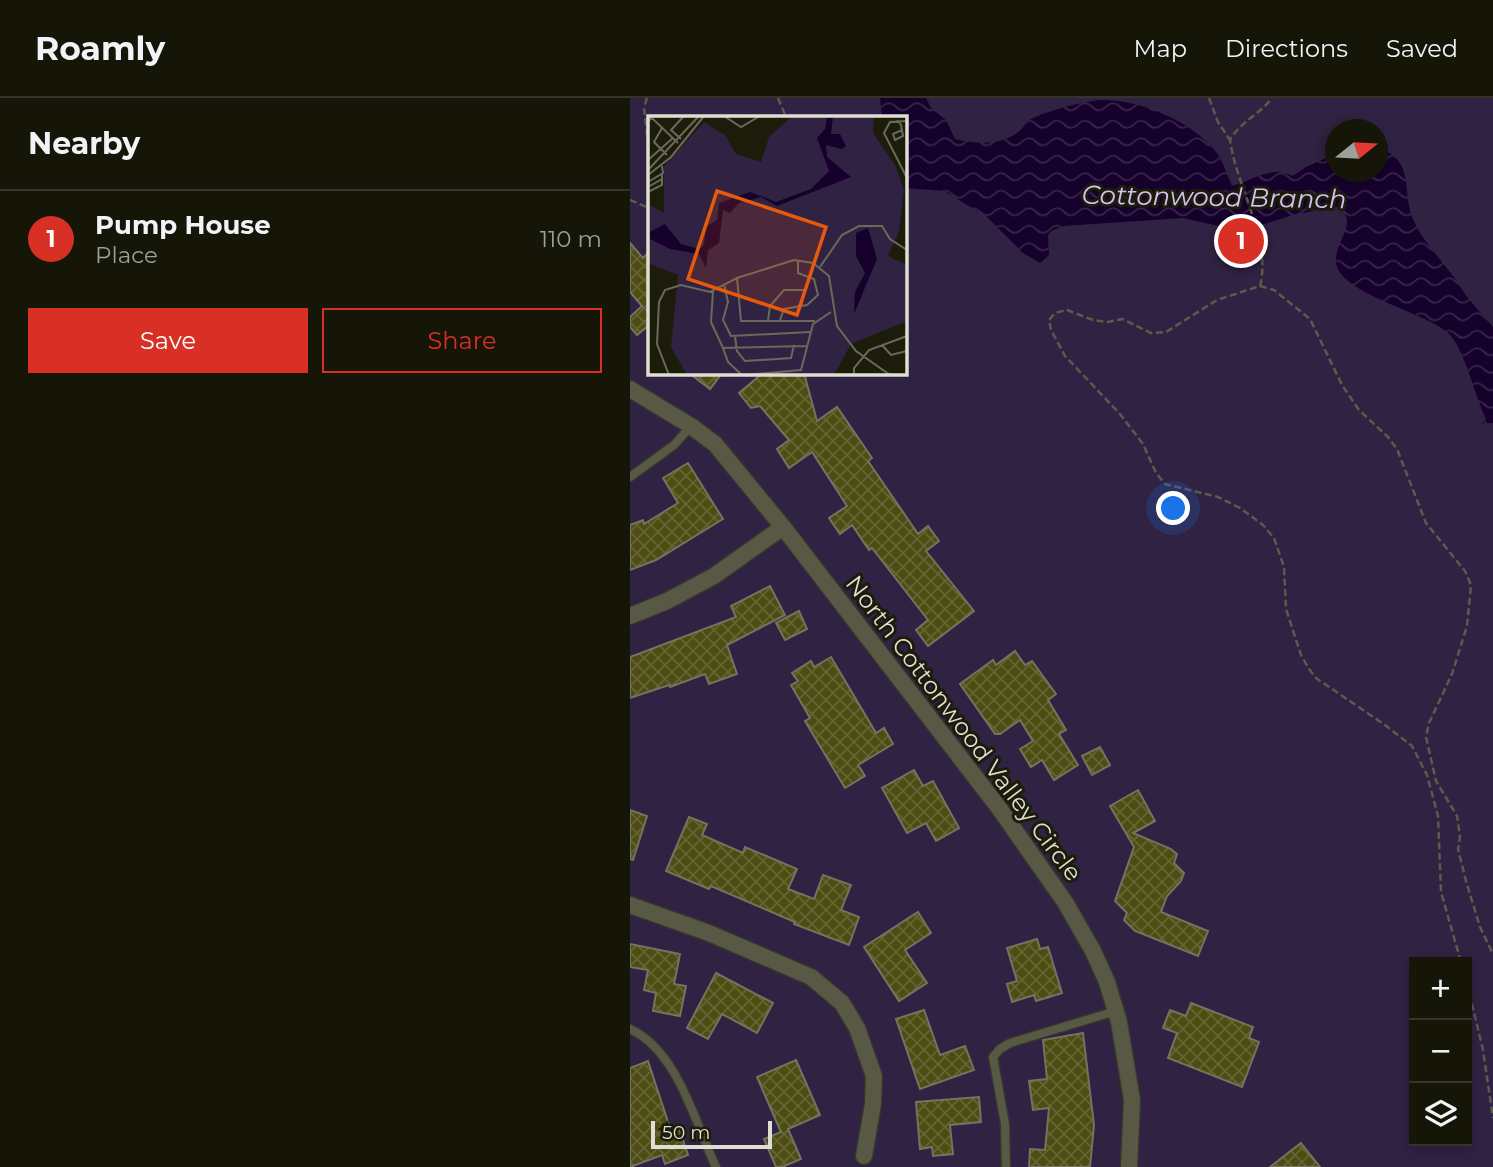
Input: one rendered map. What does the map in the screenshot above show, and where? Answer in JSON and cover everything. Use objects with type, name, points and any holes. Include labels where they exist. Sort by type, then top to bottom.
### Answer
[{"type":"street","name":"North Cottonwood Valley Circle","points":[[630,389],[715,444],[783,527],[999,808],[1065,902],[1093,951],[1116,1011],[1132,1100],[1129,1167]]},
{"type":"street","points":[[630,616],[667,601],[714,576],[783,527]]},
{"type":"street","points":[[630,905],[709,933],[811,977],[842,1003],[858,1028],[874,1076],[873,1104],[864,1156]]},
{"type":"lane","points":[[630,477],[674,445],[691,426]]},
{"type":"lane","points":[[1006,1167],[1005,1124],[993,1057],[1010,1043],[1116,1011]]},
{"type":"lane","points":[[630,1029],[645,1036],[677,1078],[690,1102],[716,1167]]},
{"type":"path","points":[[647,98],[644,108],[648,143]]},
{"type":"path","points":[[778,98],[786,116]]},
{"type":"path","points":[[1209,98],[1218,122],[1230,140],[1260,246],[1263,275],[1260,286]]},
{"type":"path","points":[[1230,140],[1241,126],[1272,98]]},
{"type":"path","points":[[630,200],[648,208]]},
{"type":"path","points":[[1460,957],[1441,892],[1441,838],[1438,816],[1427,775],[1412,746],[1385,724],[1316,678],[1301,655],[1286,609],[1284,567],[1274,538],[1240,508],[1217,497],[1165,484],[1156,473],[1143,444],[1120,414],[1065,356],[1051,330],[1049,320],[1055,313],[1067,310],[1093,320],[1108,322],[1122,319],[1151,333],[1166,332],[1217,300],[1260,286],[1282,295],[1310,319],[1342,385],[1359,410],[1397,449],[1426,523],[1465,571],[1471,585],[1467,626],[1452,674],[1429,723],[1426,737],[1436,781],[1457,816],[1460,836],[1458,849],[1466,881],[1480,927],[1493,954]]},
{"type":"path","points":[[1472,1004],[1483,1050],[1493,1118]]},
{"type":"shaded area","points":[[630,98],[1493,98],[1493,1167],[630,1167]]},
{"type":"water","name":"Cottonwood Branch","points":[[880,98],[926,98],[931,108],[946,120],[955,139],[979,143],[1003,140],[1019,131],[1033,118],[1085,102],[1101,100],[1132,103],[1164,114],[1206,141],[1223,164],[1232,186],[1270,173],[1293,176],[1325,158],[1325,182],[1388,182],[1388,152],[1390,153],[1403,168],[1413,219],[1421,234],[1493,327],[1493,423],[1482,424],[1486,419],[1469,372],[1459,348],[1447,332],[1367,293],[1341,274],[1336,258],[1347,222],[1341,208],[1293,215],[1229,235],[1218,226],[1183,218],[1064,226],[1048,235],[1049,255],[1040,263],[1023,253],[987,217],[944,191],[906,188],[906,116],[882,116]]},
{"type":"building","points":[[630,243],[643,258],[648,253],[648,326],[637,335],[630,327],[630,317],[642,306],[630,292]]},
{"type":"building","points":[[690,374],[721,374],[710,389]]},
{"type":"building","points":[[762,374],[804,374],[817,421],[837,407],[872,458],[868,461],[918,534],[928,526],[939,541],[926,551],[974,611],[928,646],[916,630],[928,620],[872,548],[869,550],[852,525],[840,534],[829,518],[847,506],[812,452],[789,468],[777,449],[789,440],[760,406],[751,408],[739,393]]},
{"type":"building","points":[[688,463],[723,519],[656,560],[630,570],[630,525],[643,520],[644,524],[678,503],[663,478]]},
{"type":"building","points":[[770,586],[785,615],[727,645],[737,674],[709,684],[705,674],[630,698],[630,657],[736,617],[731,606]]},
{"type":"building","points":[[799,611],[807,629],[785,640],[776,623]]},
{"type":"building","points":[[1015,651],[1025,665],[1032,661],[1056,694],[1048,700],[1066,730],[1059,734],[1078,765],[1054,780],[1042,760],[1031,767],[1020,749],[1033,741],[1020,720],[1000,734],[995,734],[960,684],[993,660],[996,665]]},
{"type":"building","points":[[831,657],[876,733],[884,728],[893,744],[858,765],[865,776],[845,788],[805,721],[810,718],[791,685],[798,681],[792,673],[811,661],[814,667]]},
{"type":"building","points":[[1100,747],[1110,765],[1092,775],[1082,756]]},
{"type":"building","points":[[914,770],[923,786],[933,781],[959,828],[936,841],[926,823],[907,833],[882,788]]},
{"type":"building","points":[[1138,790],[1155,821],[1133,833],[1171,849],[1177,854],[1174,863],[1184,873],[1181,881],[1167,896],[1161,912],[1208,931],[1198,956],[1135,931],[1124,920],[1127,913],[1115,901],[1134,847],[1110,806]]},
{"type":"building","points":[[630,810],[647,816],[633,860],[630,859]]},
{"type":"building","points":[[689,817],[707,824],[702,835],[743,853],[745,847],[797,869],[788,889],[814,899],[823,875],[851,885],[841,910],[859,917],[849,945],[794,924],[795,922],[711,886],[709,889],[666,871]]},
{"type":"building","points":[[918,912],[931,933],[905,950],[927,983],[899,1001],[864,947]]},
{"type":"building","points":[[1037,939],[1040,949],[1048,947],[1062,993],[1036,1001],[1034,995],[1012,1002],[1007,984],[1017,981],[1007,948]]},
{"type":"building","points":[[630,944],[680,954],[674,984],[686,986],[680,1016],[653,1011],[656,993],[644,990],[648,970],[630,967]]},
{"type":"building","points":[[716,973],[773,1003],[757,1033],[722,1014],[708,1039],[687,1028]]},
{"type":"building","points":[[1191,1003],[1253,1027],[1249,1038],[1259,1042],[1242,1087],[1168,1058],[1177,1033],[1163,1028],[1170,1010],[1186,1016]]},
{"type":"building","points":[[924,1010],[940,1055],[965,1046],[974,1070],[920,1089],[896,1019]]},
{"type":"building","points":[[1083,1033],[1094,1125],[1090,1167],[1029,1167],[1030,1149],[1045,1150],[1049,1108],[1033,1110],[1029,1081],[1047,1079],[1043,1040]]},
{"type":"building","points":[[796,1060],[820,1115],[788,1129],[801,1159],[776,1167],[764,1139],[781,1132],[757,1077]]},
{"type":"building","points":[[648,1061],[671,1131],[679,1128],[688,1155],[665,1164],[662,1155],[630,1167],[630,1068]]},
{"type":"building","points":[[979,1097],[981,1122],[950,1125],[953,1154],[933,1156],[932,1147],[920,1149],[916,1102]]},
{"type":"building","points":[[1301,1143],[1320,1167],[1270,1167]]},
{"type":"place","name":"Pump House","points":[[1241,241]]}]
